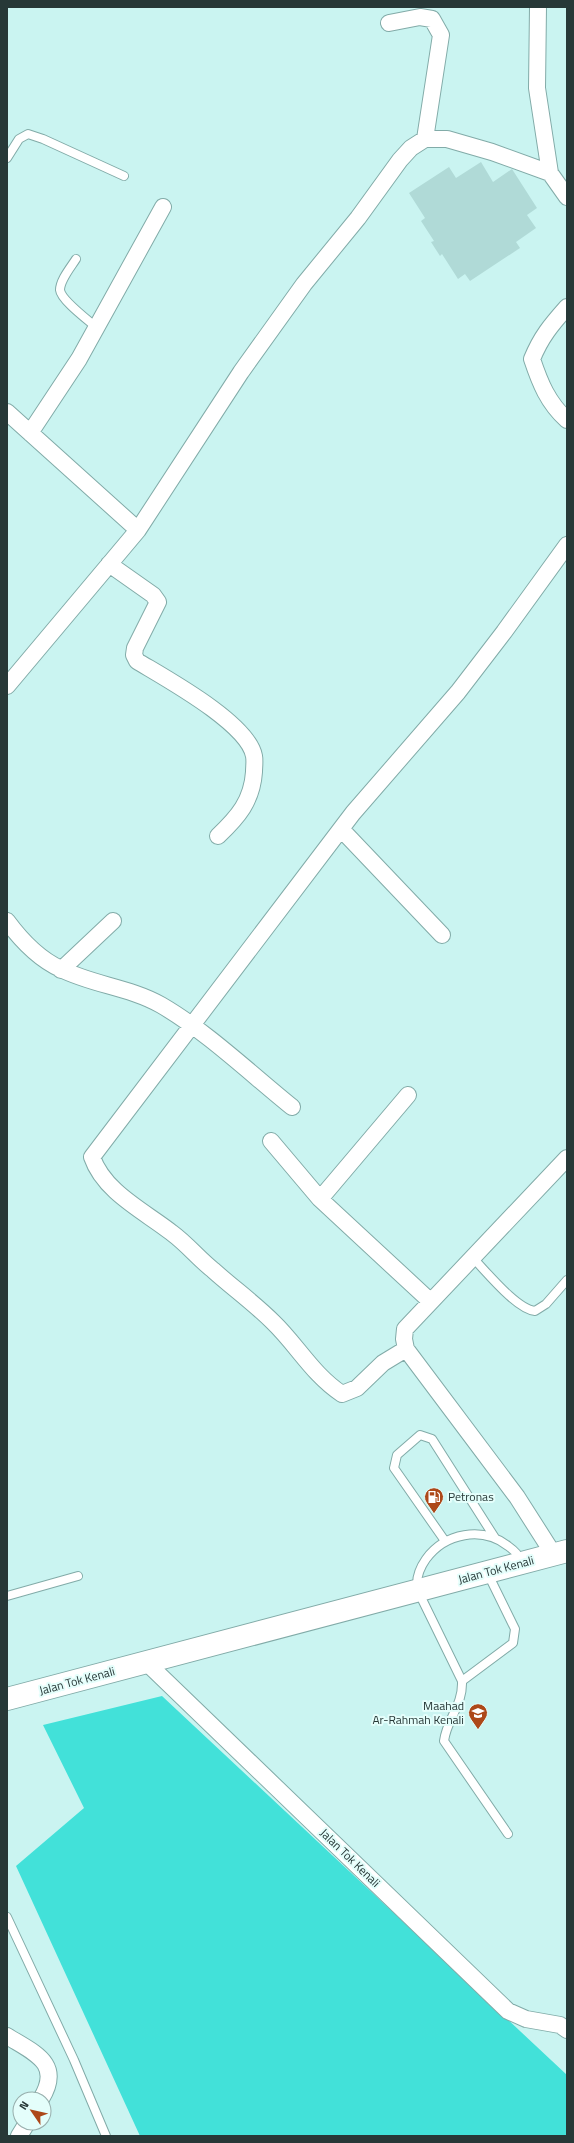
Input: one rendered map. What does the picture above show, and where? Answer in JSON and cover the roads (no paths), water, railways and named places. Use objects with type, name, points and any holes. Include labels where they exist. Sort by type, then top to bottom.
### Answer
[{"type":"main road","name":"Jalan Tok Kenali","points":[[7,1699],[561,1553]]},
{"type":"street","points":[[538,7],[537,88],[550,173],[567,197]]},
{"type":"street","points":[[389,23],[420,16],[432,19],[441,35],[425,139]]},
{"type":"street","points":[[7,686],[138,530],[241,372],[304,284],[358,218],[400,160],[411,148],[425,139],[446,139],[470,145],[550,173]]},
{"type":"street","points":[[30,433],[67,378],[97,328],[163,207]]},
{"type":"street","points":[[567,307],[547,329],[540,340],[532,359],[539,380],[551,403],[567,420]]},
{"type":"street","points":[[7,412],[138,530]]},
{"type":"street","points":[[406,1349],[383,1363],[357,1388],[342,1394],[329,1385],[317,1373],[273,1322],[173,1234],[124,1198],[97,1170],[92,1157],[341,829],[458,692],[567,546]]},
{"type":"street","points":[[109,564],[153,595],[158,602],[135,648],[134,655],[137,661],[213,709],[242,734],[254,756],[250,797],[235,820],[218,836]]},
{"type":"street","points":[[341,829],[442,935]]},
{"type":"street","points":[[7,921],[43,958],[61,970],[147,997],[192,1026],[292,1107]]},
{"type":"street","points":[[61,970],[113,921]]},
{"type":"street","points":[[320,1199],[408,1094]]},
{"type":"street","points":[[272,1141],[320,1199],[430,1301]]},
{"type":"street","points":[[561,1553],[406,1349],[404,1339],[405,1329],[430,1301],[567,1158]]},
{"type":"street","name":"Jalan Tok Kenali","points":[[146,1662],[508,2011],[526,2019],[560,2025],[567,2030]]},
{"type":"street","points":[[7,2036],[42,2059],[48,2067],[49,2078],[46,2091]]},
{"type":"lane","points":[[7,158],[19,139],[28,134],[44,139],[124,176]]},
{"type":"lane","points":[[76,259],[62,282],[60,290],[63,298],[97,328]]},
{"type":"lane","points":[[472,1257],[515,1299],[530,1310],[535,1311],[546,1304],[567,1280]]},
{"type":"lane","points":[[445,1542],[394,1468],[396,1455],[420,1435],[432,1439],[494,1538]]},
{"type":"lane","points":[[508,1834],[444,1741],[446,1728],[457,1709],[462,1695],[462,1681],[418,1591],[416,1582],[423,1563],[437,1547],[445,1542],[464,1535],[485,1535],[494,1538],[512,1548],[519,1556],[521,1564]]},
{"type":"lane","points":[[462,1681],[513,1643],[515,1629],[488,1572]]},
{"type":"lane","points":[[7,1596],[78,1576]]},
{"type":"lane","points":[[7,1917],[74,2060],[106,2136]]},
{"type":"place","name":"Petronas","points":[[434,1514]]},
{"type":"place","name":"Maahad Ar-Rahmah Kenali","points":[[478,1730]]}]
